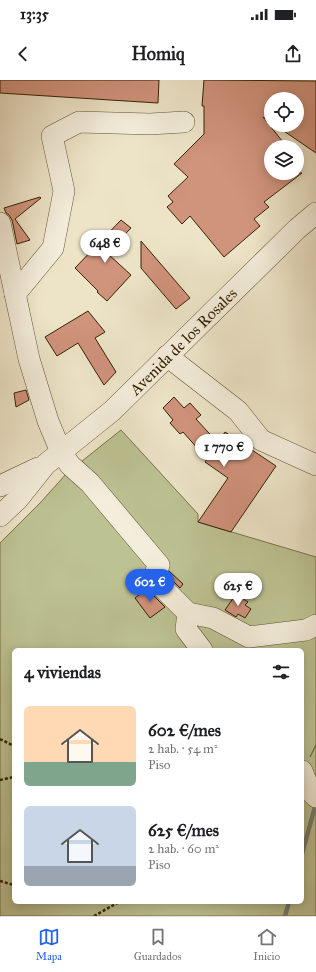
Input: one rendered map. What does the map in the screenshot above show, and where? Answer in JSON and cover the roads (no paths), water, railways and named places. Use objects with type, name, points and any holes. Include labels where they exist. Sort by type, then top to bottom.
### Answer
[{"type":"street","points":[[15,294],[53,248],[64,190],[52,136],[79,122],[150,124],[184,122]]},
{"type":"street","name":"Avenida de los Rosales","points":[[0,516],[18,499],[54,458],[112,411],[297,229],[316,213]]},
{"type":"street","points":[[0,223],[29,359],[48,421],[54,458],[70,465],[90,483],[159,565],[153,578],[188,613],[213,618],[249,637],[306,630],[316,625]]},
{"type":"street","points":[[167,356],[238,411],[261,440],[316,466]]},
{"type":"street","name":"Avenida de los Rosales","points":[[0,486],[54,458]]},
{"type":"street","points":[[188,613],[186,629],[200,648]]},
{"type":"street","points":[[304,775],[313,794]]},
{"type":"waterway","points":[[304,847],[316,803]]},
{"type":"waterway","points":[[285,916],[288,904]]}]
